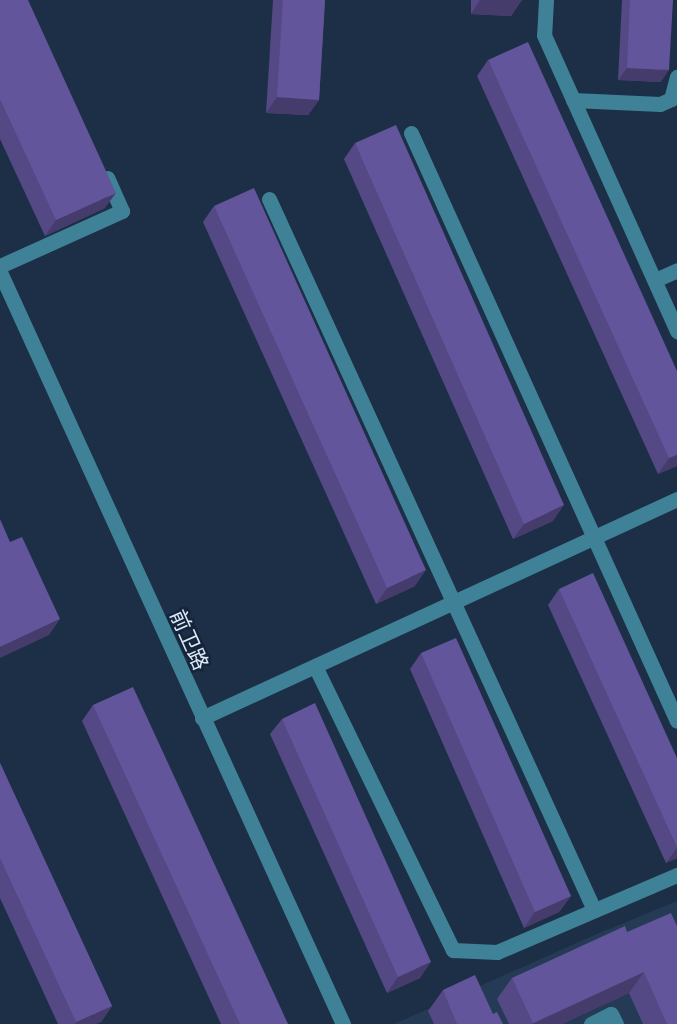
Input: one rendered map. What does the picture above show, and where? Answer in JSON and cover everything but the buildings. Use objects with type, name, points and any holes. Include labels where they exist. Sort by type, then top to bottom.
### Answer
[{"type":"street","points":[[546,0],[544,35],[677,330]]},
{"type":"street","points":[[573,100],[660,104],[670,99],[677,77]]},
{"type":"street","points":[[411,132],[677,721]]},
{"type":"street","points":[[0,266],[122,211],[98,159]]},
{"type":"street","points":[[269,199],[594,910]]},
{"type":"street","points":[[654,280],[677,270]]},
{"type":"street","name":"前卫路","points":[[0,272],[343,1024]]},
{"type":"street","points":[[202,718],[677,499]]},
{"type":"street","points":[[315,666],[453,950],[497,952],[677,875]]},
{"type":"street","points":[[591,1024],[611,1014],[616,1024]]},
{"type":"shaded area","points":[[677,901],[677,1024],[394,1024],[599,933]]}]
